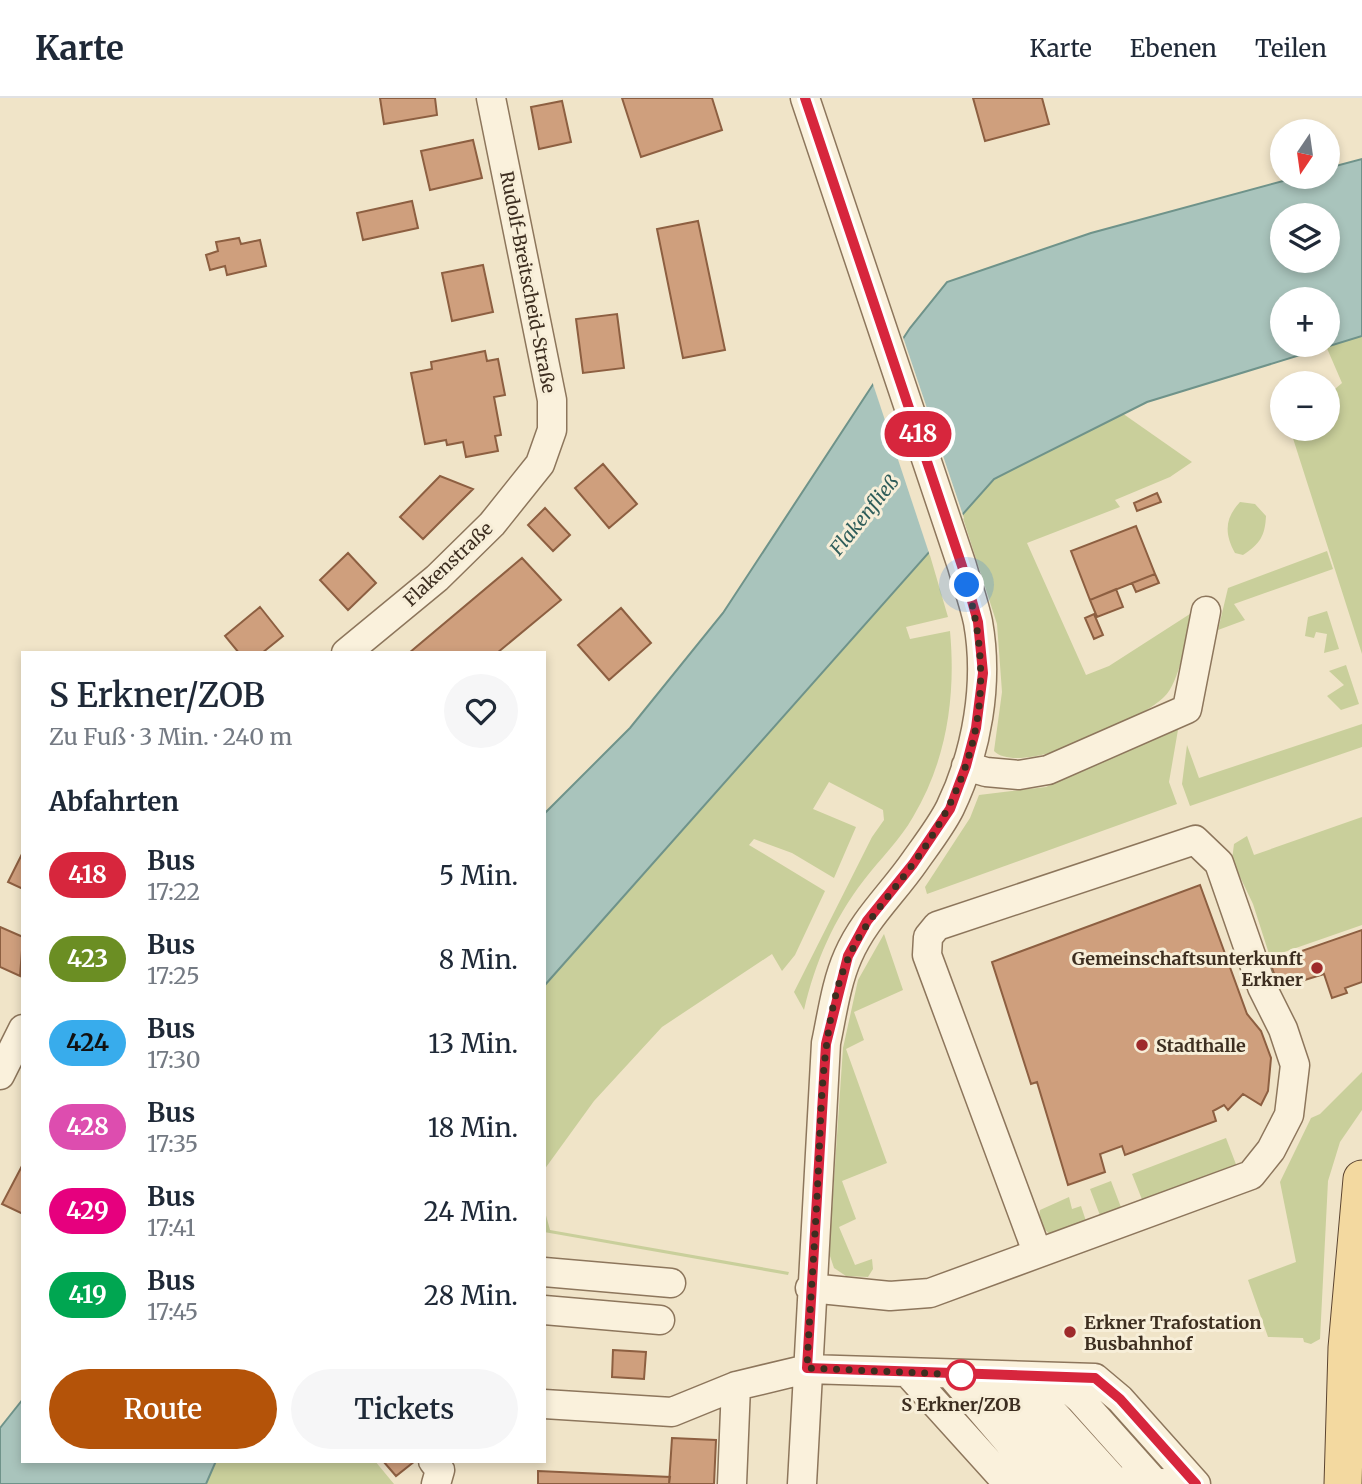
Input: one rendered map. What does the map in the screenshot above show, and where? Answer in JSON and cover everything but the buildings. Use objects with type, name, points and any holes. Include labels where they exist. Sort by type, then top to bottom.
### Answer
[{"type":"main road","points":[[1343,1484],[1362,1179]]},
{"type":"street","name":"Rudolf-Breitscheid-Straße","points":[[491,98],[552,400],[552,430],[540,464]]},
{"type":"street","points":[[802,1484],[810,1288],[826,1044],[836,993],[848,956],[867,921],[913,864],[950,809],[976,728],[983,673],[978,622],[962,566],[805,98]]},
{"type":"street","name":"Flakenstraße","points":[[348,651],[437,578],[474,542],[540,464]]},
{"type":"street","points":[[966,766],[986,772],[1019,775],[1048,770],[1187,709],[1206,611]]},
{"type":"street","points":[[810,1288],[890,1296],[930,1293],[1251,1175],[1271,1150],[1289,1115],[1295,1065],[1262,987],[1219,863],[1195,840],[937,926],[928,937],[928,955],[1037,1252]]},
{"type":"street","points":[[0,1075],[21,1033]]},
{"type":"street","points":[[546,1272],[671,1283]]},
{"type":"street","points":[[546,1310],[660,1320]]},
{"type":"street","points":[[546,1404],[672,1412],[736,1386],[807,1368],[1095,1378],[1120,1399],[1196,1484]]},
{"type":"street","points":[[908,1373],[1001,1476],[1184,1484]]},
{"type":"street","points":[[951,1375],[1039,1478]]},
{"type":"street","points":[[985,1375],[1078,1480]]},
{"type":"street","points":[[1021,1377],[1115,1481]]},
{"type":"street","points":[[1056,1378],[1080,1399],[1155,1483]]},
{"type":"street","points":[[732,1484],[736,1386]]},
{"type":"street","points":[[434,1463],[440,1471],[436,1484]]},
{"type":"green space","points":[[1362,336],[1362,654],[1294,441],[1340,441],[1342,383],[1340,371],[1337,371],[1331,357],[1340,357],[1340,342]]},
{"type":"green space","points":[[1122,413],[1192,462],[1170,477],[1115,500],[1120,507],[1027,543],[1086,675],[1109,666],[1193,612],[1179,669],[1164,697],[1132,719],[1054,752],[1029,757],[1008,757],[994,751],[1002,692],[997,624],[962,515],[994,479]]},
{"type":"green space","points":[[1240,502],[1255,504],[1266,516],[1260,539],[1243,555],[1235,553],[1228,532],[1231,514]]},
{"type":"green space","points":[[1327,551],[1333,569],[1234,604],[1245,620],[1218,630],[1228,588]]},
{"type":"green space","points":[[929,552],[948,617],[906,627],[910,639],[950,631],[952,679],[941,750],[925,795],[913,817],[853,895],[835,926],[820,958],[804,1010],[794,992],[872,837],[884,820],[883,810],[829,782],[813,809],[856,827],[834,878],[792,853],[754,839],[749,845],[825,891],[795,955],[782,971],[772,954],[662,1027],[594,1101],[546,1167],[546,984]]},
{"type":"green space","points":[[1327,611],[1339,649],[1324,653],[1327,634],[1316,632],[1314,638],[1305,636],[1308,617]]},
{"type":"green space","points":[[1346,665],[1359,704],[1341,710],[1327,696],[1344,685],[1329,671]]},
{"type":"green space","points":[[1179,724],[1169,782],[1177,804],[927,894],[925,887],[970,818],[979,795],[1046,787]]},
{"type":"green space","points":[[1362,724],[1362,747],[1190,806],[1182,784],[1187,745],[1199,778]]},
{"type":"green space","points":[[1362,817],[1362,925],[1270,957],[1253,904],[1232,860],[1234,844],[1247,836],[1254,855]]},
{"type":"green space","points":[[884,934],[903,990],[854,1012],[864,1040],[846,1049],[887,1163],[842,1181],[856,1219],[839,1227],[855,1265],[872,1259],[873,1269],[868,1277],[846,1276],[834,1268],[829,1253],[843,1048],[858,980]]},
{"type":"green space","points":[[1362,1072],[1362,1110],[1340,1142],[1328,1181],[1320,1339],[1311,1344],[1304,1342],[1303,1338],[1268,1337],[1248,1280],[1296,1262],[1280,1182],[1311,1118],[1320,1114]]},
{"type":"green space","points":[[1226,1138],[1237,1167],[1143,1202],[1132,1174]]},
{"type":"green space","points":[[1111,1181],[1122,1210],[1101,1218],[1090,1189]]},
{"type":"green space","points":[[1069,1197],[1072,1209],[1081,1206],[1087,1224],[1050,1234],[1041,1224],[1040,1210]]},
{"type":"green space","points":[[546,1215],[550,1230],[789,1272],[788,1275],[546,1232]]},
{"type":"green space","points":[[215,1463],[377,1463],[394,1484],[206,1484]]},
{"type":"water","name":"Flakenfließ","points":[[1362,159],[1362,336],[1340,343],[1340,287],[1270,287],[1270,357],[1294,357],[1147,402],[994,479],[546,984],[546,812],[630,728],[723,613],[910,328],[947,282],[1091,233],[1270,185],[1270,189],[1340,189],[1340,165]]},
{"type":"water","points":[[21,1402],[21,1463],[215,1463],[206,1484],[0,1484],[0,1428]]},
{"type":"pier","points":[[902,334],[964,518],[930,556],[872,381]]},
{"type":"bus line","name":"418","points":[[805,98],[962,566],[978,622],[983,673],[976,728],[950,809],[913,864],[867,921],[848,956],[836,993],[826,1044],[807,1368],[1095,1378],[1120,1399],[1196,1484]]},
{"type":"place","name":"Gemeinschaftsunterkunft Erkner","points":[[1317,968]]},
{"type":"place","name":"Stadthalle","points":[[1142,1045]]},
{"type":"place","name":"Erkner Trafostation Busbahnhof","points":[[1070,1332]]},
{"type":"place","name":"S Erkner/ZOB","points":[[961,1375]]},
{"type":"route","points":[[961,1375],[968,1375],[807,1368],[826,1044],[836,993],[848,956],[867,921],[913,864],[950,809],[966,766],[976,728],[983,673],[978,622],[967,585]]}]
